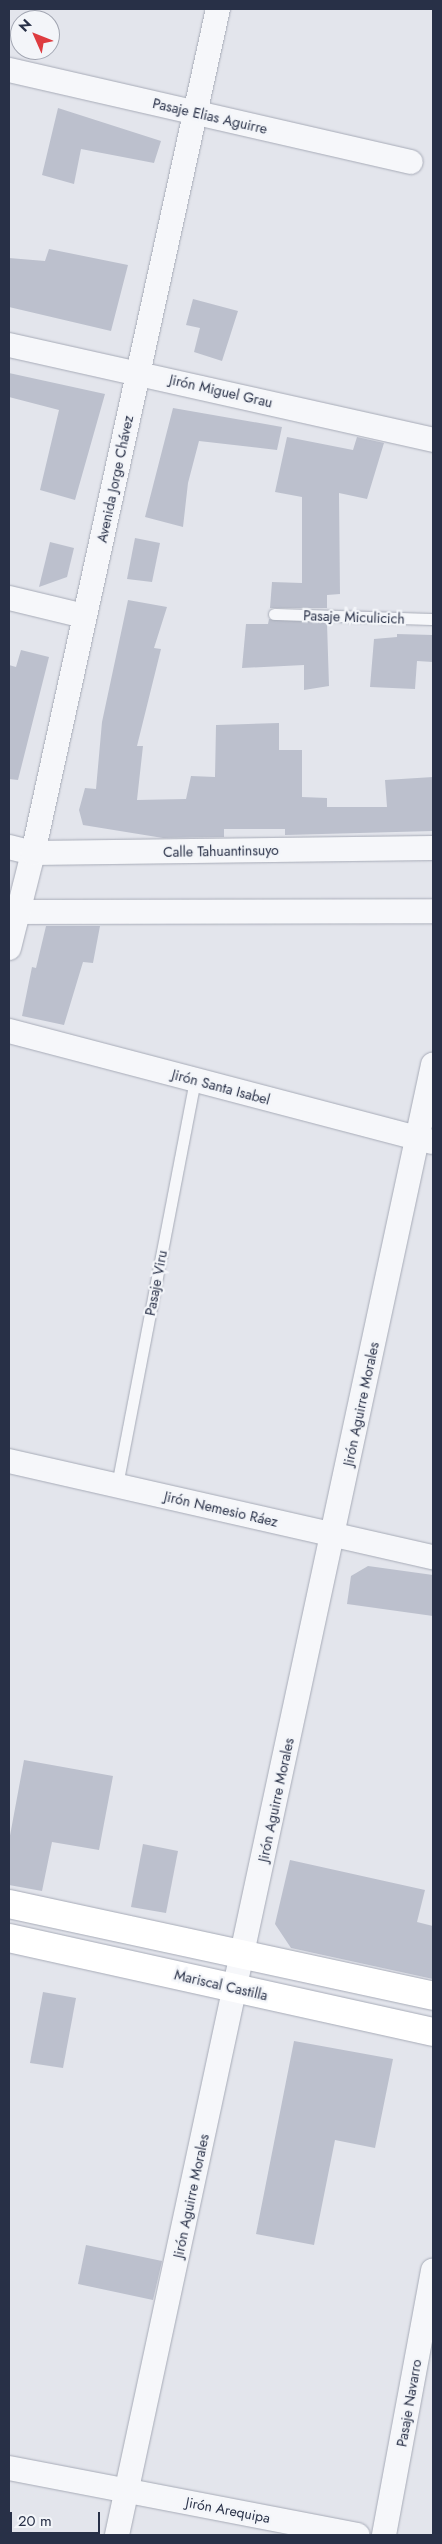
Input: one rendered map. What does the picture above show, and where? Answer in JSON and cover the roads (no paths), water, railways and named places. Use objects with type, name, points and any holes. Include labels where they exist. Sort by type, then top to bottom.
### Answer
[{"type":"highway","points":[[9,1904],[433,1996]]},
{"type":"highway","name":"Mariscal Castilla","points":[[9,1938],[433,2032]]},
{"type":"street","name":"Avenida Jorge Chávez","points":[[9,948],[12,913],[33,853],[218,9]]},
{"type":"street","name":"Pasaje Elias Aguirre","points":[[9,70],[411,162]]},
{"type":"street","name":"Jirón Miguel Grau","points":[[9,345],[138,372],[433,440]]},
{"type":"street","points":[[9,598],[84,616]]},
{"type":"street","name":"Calle Tahuantinsuyo","points":[[9,847],[33,853],[433,848]]},
{"type":"street","points":[[12,913],[433,911]]},
{"type":"street","name":"Jirón Santa Isabel","points":[[9,1031],[425,1141]]},
{"type":"street","name":"Jirón Aguirre Morales","points":[[117,2535],[333,1534],[425,1141],[433,1065]]},
{"type":"street","name":"Jirón Nemesio Ráez","points":[[9,1461],[433,1557]]},
{"type":"street","name":"Pasaje Navarro","points":[[384,2535],[433,2271]]},
{"type":"street","name":"Jirón Arequipa","points":[[9,2468],[358,2535]]},
{"type":"lane","name":"Pasaje Miculicich","points":[[274,614],[433,619]]},
{"type":"lane","name":"Pasaje Viru","points":[[117,1485],[195,1080]]}]
